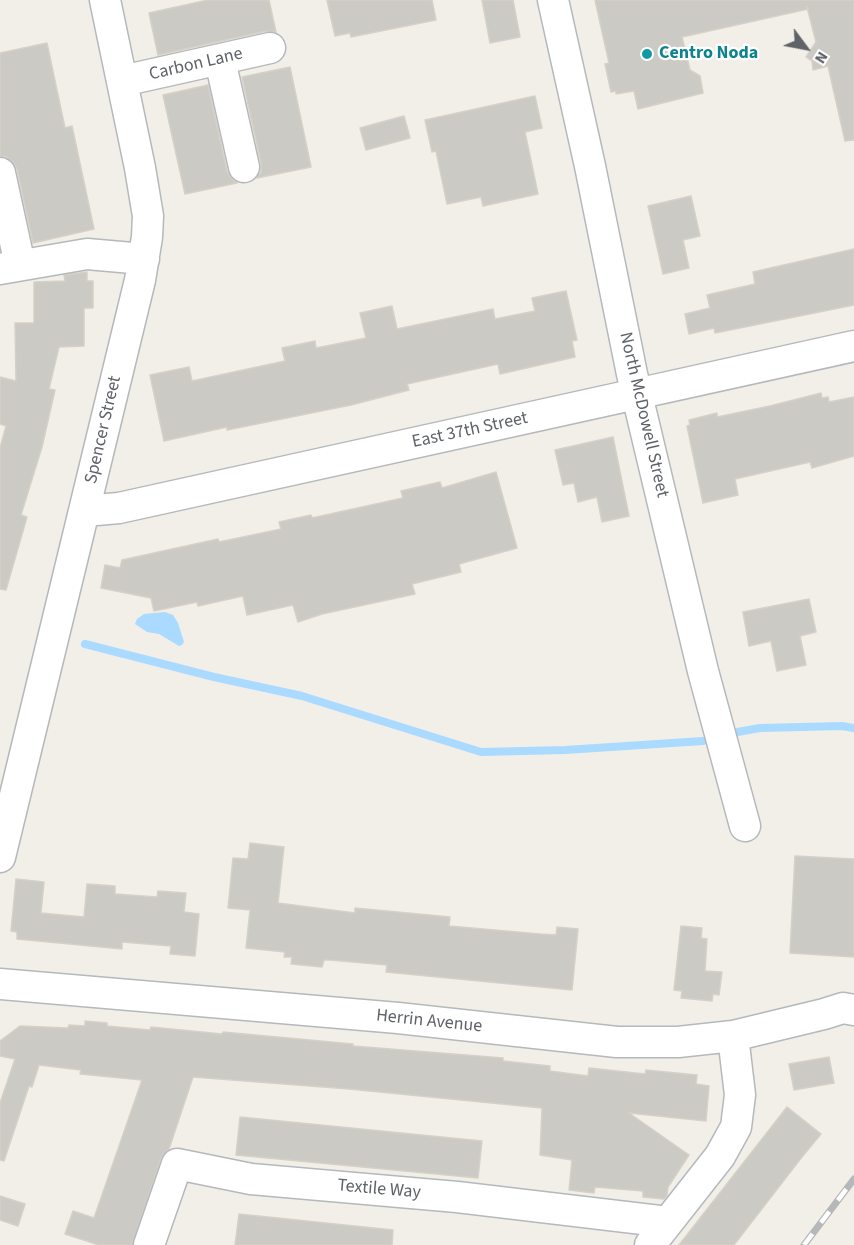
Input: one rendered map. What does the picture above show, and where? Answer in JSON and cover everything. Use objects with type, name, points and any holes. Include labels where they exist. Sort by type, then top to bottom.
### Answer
[{"type":"street","name":"Spencer Street","points":[[0,856],[85,512],[144,259],[147,237],[148,216],[105,0]]},
{"type":"street","name":"North McDowell Street","points":[[553,0],[637,394],[703,670],[745,826]]},
{"type":"street","name":"Carbon Lane","points":[[122,81],[270,48]]},
{"type":"street","points":[[220,60],[244,167]]},
{"type":"street","points":[[0,173],[10,267],[87,254],[144,259]]},
{"type":"street","name":"East 37th Street","points":[[85,512],[119,508],[854,346]]},
{"type":"street","name":"Herrin Avenue","points":[[0,984],[386,1017],[617,1042],[678,1042],[733,1036],[843,1008],[854,1010]]},
{"type":"street","points":[[659,1234],[720,1156],[736,1127],[740,1095],[733,1036]]},
{"type":"street","name":"Textile Way","points":[[149,1245],[177,1164],[251,1179],[457,1197],[659,1234]]},
{"type":"water","points":[[165,612],[173,615],[178,623],[184,642],[182,645],[179,646],[159,634],[147,632],[135,624],[137,619],[144,614]]},
{"type":"building","points":[[208,0],[269,0],[276,32],[266,31],[158,55],[149,13]]},
{"type":"building","points":[[327,0],[432,0],[436,20],[351,37],[350,33],[335,36]]},
{"type":"building","points":[[482,0],[513,0],[520,37],[490,43]]},
{"type":"building","name":"Centro Noda","points":[[595,0],[854,0],[854,140],[845,141],[828,66],[813,70],[812,61],[806,57],[816,42],[808,9],[682,37],[690,70],[700,76],[703,93],[638,109],[634,91],[616,94],[616,91],[611,92],[605,64],[609,63]]},
{"type":"building","points":[[47,43],[65,128],[72,126],[94,229],[33,243],[17,169],[12,161],[0,156],[0,53]]},
{"type":"building","points":[[290,67],[311,167],[257,178],[261,172],[261,163],[242,77]]},
{"type":"building","points":[[208,85],[227,171],[237,183],[185,194],[163,95]]},
{"type":"building","points":[[535,96],[542,128],[525,132],[538,194],[483,206],[481,197],[447,204],[436,151],[432,152],[425,120]]},
{"type":"building","points":[[404,116],[410,138],[366,150],[360,128]]},
{"type":"building","points":[[691,196],[700,236],[683,240],[689,268],[663,274],[648,206]]},
{"type":"building","points":[[854,249],[854,305],[715,333],[714,328],[689,334],[685,314],[710,308],[707,295],[755,284],[753,272]]},
{"type":"building","points":[[87,272],[87,281],[93,281],[93,308],[84,308],[84,346],[59,347],[49,389],[55,390],[42,447],[21,515],[27,517],[6,590],[0,589],[0,448],[6,426],[0,424],[0,377],[16,381],[15,323],[34,323],[34,282],[65,281],[64,275]]},
{"type":"building","points":[[566,291],[577,340],[572,341],[575,357],[500,374],[498,364],[407,384],[409,390],[351,405],[227,430],[227,427],[164,441],[150,375],[189,367],[192,381],[285,361],[282,348],[315,341],[316,348],[366,338],[360,313],[392,306],[397,329],[493,309],[495,319],[535,311],[532,298]]},
{"type":"building","points":[[821,393],[822,398],[828,397],[829,402],[854,397],[854,456],[812,468],[810,462],[735,479],[738,495],[703,503],[687,426],[690,425],[689,420],[717,413],[717,417]]},
{"type":"building","points":[[613,437],[629,516],[602,522],[597,497],[578,502],[574,483],[563,485],[555,450]]},
{"type":"building","points":[[496,472],[517,548],[459,564],[461,572],[412,584],[415,594],[322,614],[298,622],[293,605],[247,615],[243,596],[198,606],[197,602],[154,611],[151,598],[101,588],[105,565],[120,568],[122,560],[218,539],[219,542],[281,529],[279,522],[311,515],[312,518],[403,498],[401,491],[440,482],[442,488]]},
{"type":"building","points":[[809,599],[816,632],[800,636],[806,665],[777,671],[771,641],[749,646],[743,612]]},
{"type":"building","points":[[250,843],[284,847],[278,903],[355,913],[355,908],[450,917],[449,926],[540,934],[556,935],[557,927],[578,929],[572,990],[386,972],[387,965],[330,960],[324,960],[322,967],[291,964],[292,957],[284,957],[285,952],[246,948],[250,910],[228,908],[233,858],[248,859]]},
{"type":"building","points":[[795,856],[854,859],[854,957],[790,953]]},
{"type":"building","points":[[16,879],[44,882],[41,913],[84,917],[87,884],[115,886],[115,894],[157,897],[158,891],[186,893],[184,912],[199,914],[195,956],[170,954],[171,946],[122,942],[122,949],[17,939],[17,932],[11,931]]},
{"type":"building","points":[[681,926],[702,928],[701,938],[707,939],[705,971],[722,972],[719,995],[713,994],[712,1001],[681,998],[682,991],[674,990]]},
{"type":"building","points":[[85,1021],[107,1023],[107,1026],[150,1030],[151,1027],[222,1034],[223,1032],[353,1044],[353,1046],[503,1058],[503,1061],[550,1066],[550,1071],[588,1076],[589,1068],[645,1074],[646,1070],[697,1075],[696,1084],[709,1086],[706,1121],[629,1113],[689,1155],[668,1187],[664,1199],[643,1197],[643,1191],[595,1187],[594,1193],[569,1190],[572,1160],[540,1155],[542,1108],[349,1089],[193,1077],[169,1149],[161,1158],[132,1245],[99,1245],[65,1234],[73,1211],[94,1218],[142,1080],[80,1074],[81,1070],[39,1065],[32,1087],[29,1086],[4,1161],[0,1160],[0,1103],[15,1059],[0,1056],[0,1041],[20,1026],[68,1028],[69,1025],[85,1026]]},
{"type":"building","points":[[829,1057],[834,1083],[794,1090],[789,1064]]},
{"type":"building","points":[[787,1107],[821,1134],[734,1245],[679,1245]]},
{"type":"building","points":[[240,1117],[482,1141],[478,1178],[236,1155]]},
{"type":"building","points":[[0,1196],[25,1204],[18,1226],[0,1220]]},
{"type":"building","points":[[239,1214],[393,1230],[392,1245],[235,1245]]},
{"type":"waterway","points":[[85,644],[214,677],[302,696],[481,752],[565,750],[703,741]]},
{"type":"waterway","points":[[732,733],[760,728],[842,726],[854,728]]},
{"type":"railway","points":[[804,1245],[854,1179]]},
{"type":"place","name":"Centro Noda","points":[[647,54]]}]
